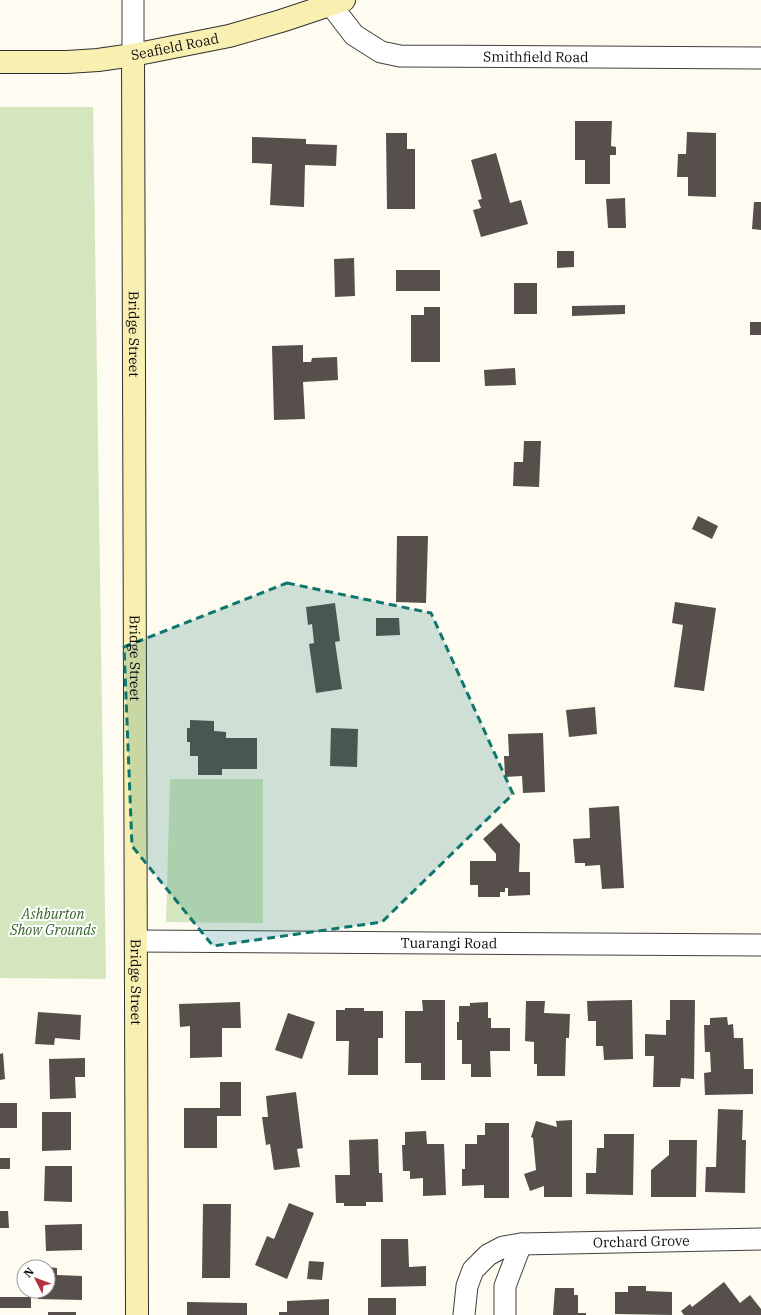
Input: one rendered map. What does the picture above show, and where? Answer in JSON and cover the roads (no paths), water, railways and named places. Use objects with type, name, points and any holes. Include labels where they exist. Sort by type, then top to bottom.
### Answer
[{"type":"street","name":"Bridge Street","points":[[133,0],[137,1315]]},
{"type":"street","name":"Seafield Road","points":[[0,62],[67,62],[98,60],[133,55],[229,36],[281,21],[337,2]]},
{"type":"street","name":"Smithfield Road","points":[[337,2],[354,35],[381,52],[400,56],[761,58]]},
{"type":"street","name":"Tuarangi Road","points":[[136,941],[761,944]]},
{"type":"street","name":"Orchard Grove","points":[[464,1315],[467,1286],[473,1270],[488,1255],[502,1247],[521,1244],[761,1239]]},
{"type":"street","points":[[505,1315],[505,1286],[521,1244]]},
{"type":"park label","name":"Ashburton Show Grounds","points":[[53,922]]}]
